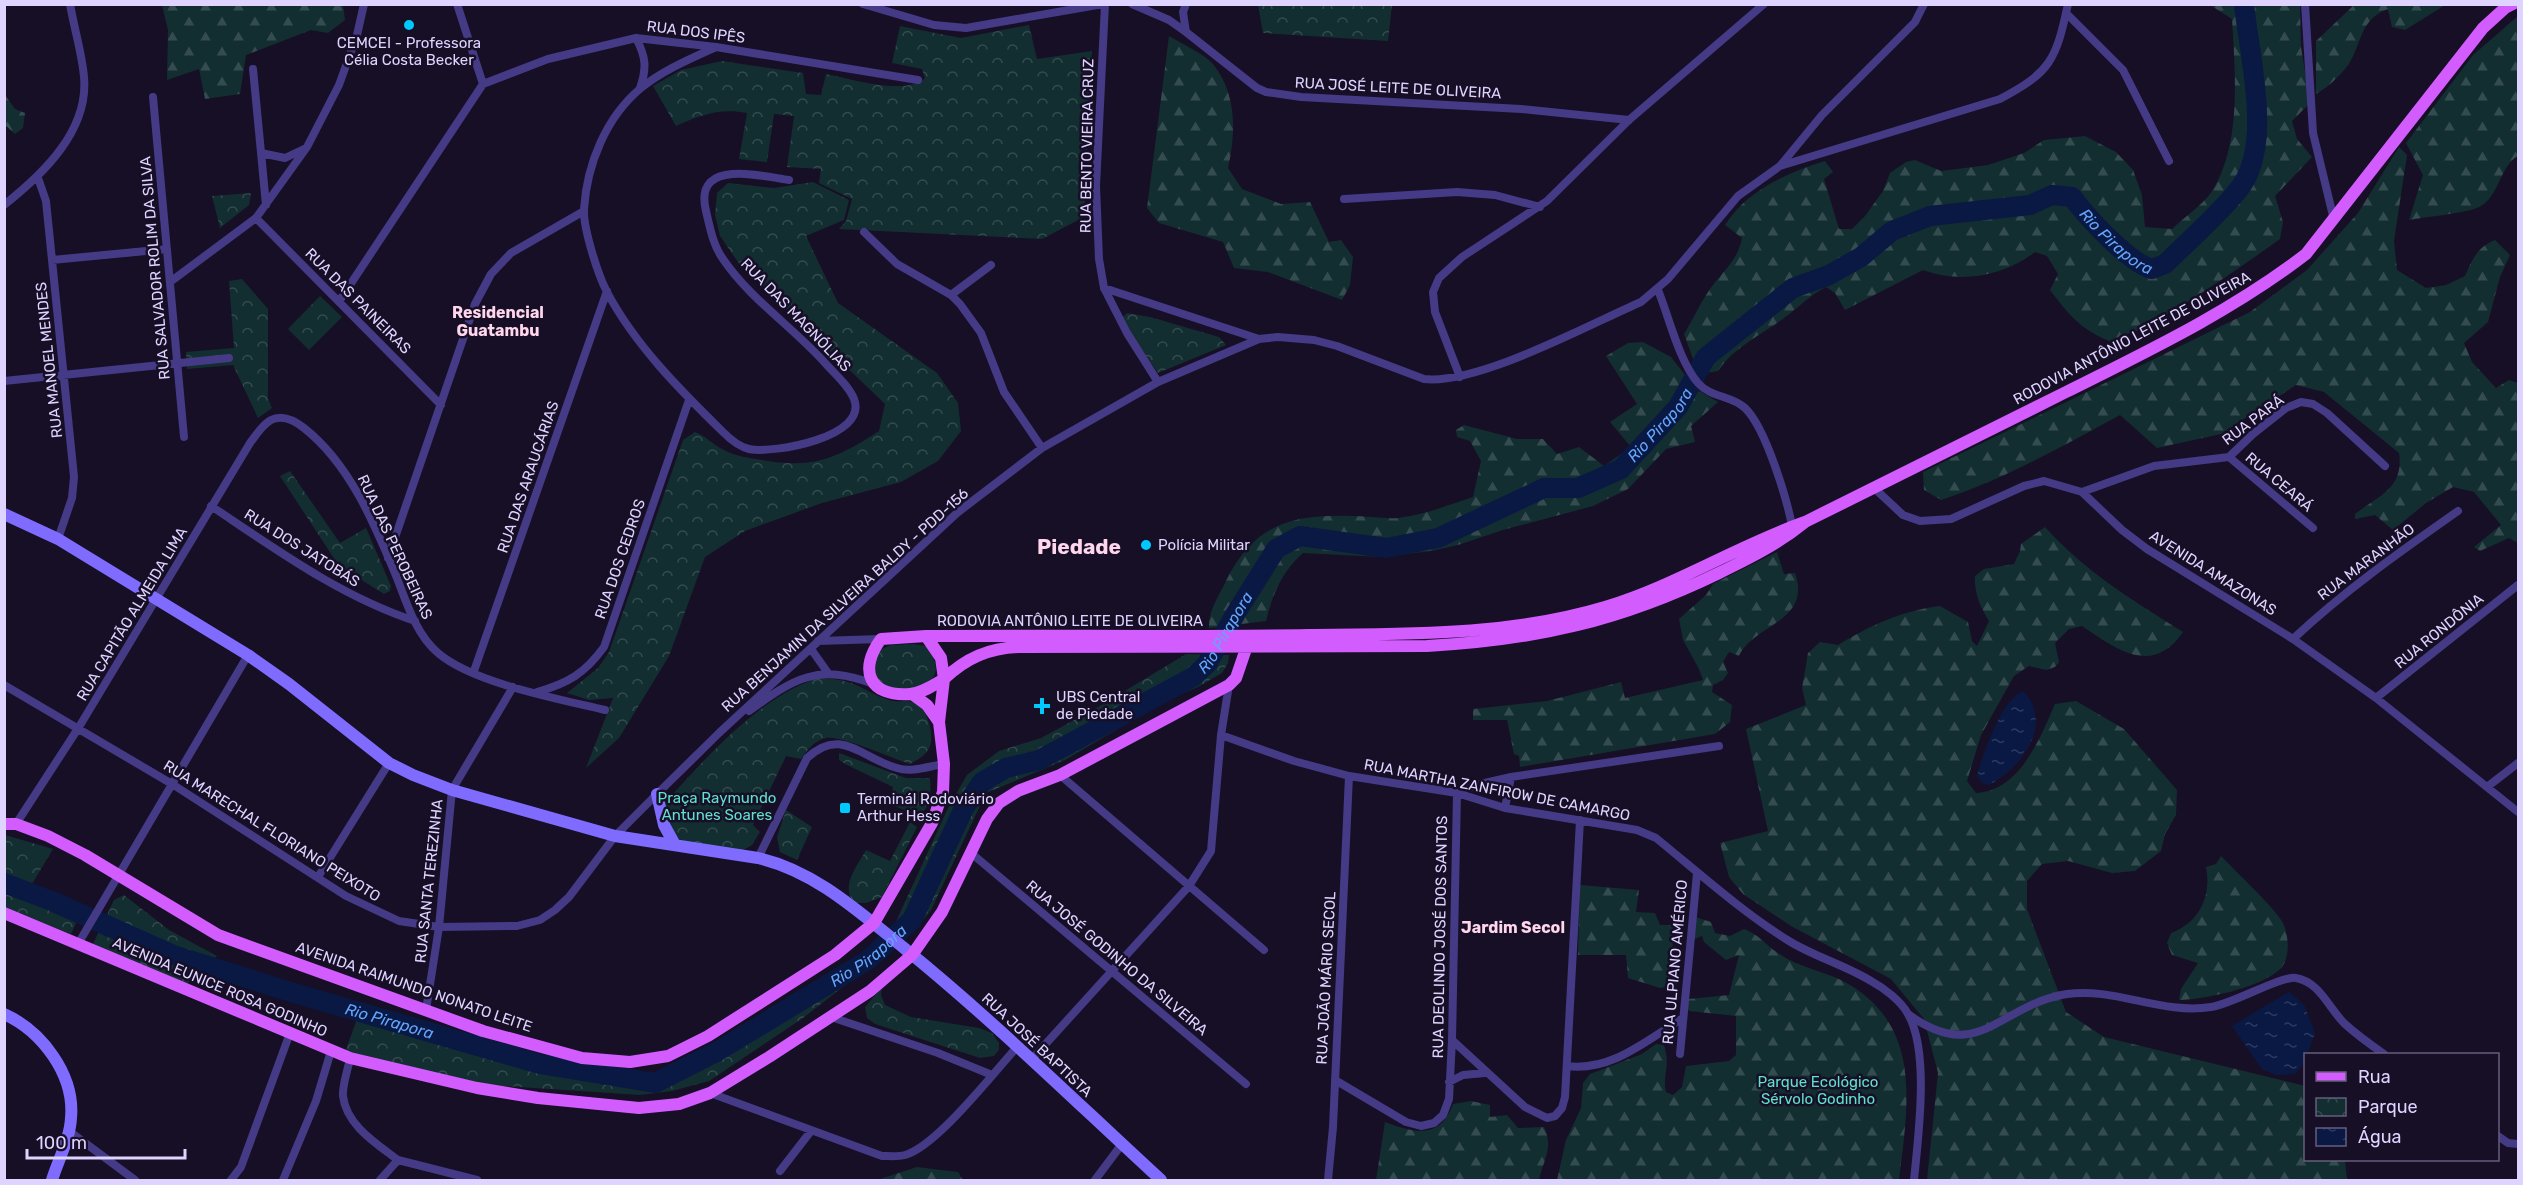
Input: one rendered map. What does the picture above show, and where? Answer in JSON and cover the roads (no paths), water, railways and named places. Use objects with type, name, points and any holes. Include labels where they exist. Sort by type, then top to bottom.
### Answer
[{"type":"main road","name":"RODOVIA ANTÔNIO LEITE DE OLIVEIRA","points":[[1245,641],[1272,646],[1437,645],[1488,642],[1548,633],[1610,618],[1687,588],[1776,545],[1793,529],[1805,522],[2098,376],[2242,300],[2306,254],[2483,28],[2505,8],[2513,4]]},
{"type":"main road","name":"RODOVIA ANTÔNIO LEITE DE OLIVEIRA","points":[[881,639],[985,636],[1245,641],[1488,631],[1605,607],[1674,581],[1760,538],[1793,529]]},
{"type":"main road","name":"RODOVIA ANTÔNIO LEITE DE OLIVEIRA","points":[[926,636],[941,658],[944,679]]},
{"type":"main road","points":[[956,668],[985,636]]},
{"type":"main road","points":[[881,639],[868,661],[868,673],[874,684],[884,691],[912,694],[927,705],[939,722]]},
{"type":"main road","name":"RODOVIA ANTÔNIO LEITE DE OLIVEIRA","points":[[912,694],[944,679],[956,668],[986,651],[1002,648],[1202,641]]},
{"type":"main road","points":[[908,951],[942,912],[987,819],[999,803],[1018,791],[1060,775],[1229,685],[1236,678],[1241,666],[1245,641]]},
{"type":"main road","points":[[1241,666],[1272,646]]},
{"type":"main road","name":"AVENIDA RAIMUNDO NONATO LEITE","points":[[10,824],[48,836],[218,935],[483,1031],[582,1058],[630,1062],[668,1056],[708,1036],[830,959],[874,923],[932,823],[943,792],[944,764],[939,722],[944,679]]},
{"type":"main road","name":"AVENIDA EUNICE ROSA GODINHO","points":[[4,913],[80,940],[350,1058],[477,1088],[538,1098],[639,1108],[679,1104],[710,1093],[870,991],[908,951]]},
{"type":"street","points":[[4,205],[38,178],[74,127],[82,100],[84,78],[70,4]]},
{"type":"street","points":[[170,282],[256,218],[307,147],[339,85],[357,35],[364,4]]},
{"type":"street","points":[[340,300],[483,84],[457,4]]},
{"type":"street","points":[[863,4],[934,25],[966,28],[1104,4]]},
{"type":"street","name":"RUA BENTO VIEIRA CRUZ","points":[[1104,4],[1096,186],[1099,259],[1104,288],[1127,333],[1158,382]]},
{"type":"street","name":"RUA JOSÉ LEITE DE OLIVEIRA","points":[[1132,4],[1169,20],[1224,64],[1266,92],[1300,97],[1521,109],[1629,120]]},
{"type":"street","points":[[1186,4],[1183,12],[1186,32]]},
{"type":"street","points":[[1460,377],[1435,312],[1433,292],[1438,278],[1462,257],[1540,207],[1629,120],[1764,4]]},
{"type":"street","points":[[1780,166],[1822,115],[1915,22],[1924,4]]},
{"type":"street","points":[[2305,4],[2313,133],[2334,220]]},
{"type":"street","points":[[2067,9],[2123,70],[2169,162]]},
{"type":"street","name":"RUA BENJAMIN DA SILVEIRA BALDY - PDD-156","points":[[615,836],[719,733],[957,513],[1042,448],[1158,382],[1259,339],[1314,340],[1424,379],[1437,380],[1460,377],[1516,357],[1641,302],[1658,290],[1738,195],[1780,166],[2000,99],[2030,83],[2054,56],[2067,9]]},
{"type":"street","points":[[636,38],[645,56],[646,70],[640,89]]},
{"type":"street","name":"RUA DOS IPÊS","points":[[483,84],[548,58],[636,38],[716,47],[918,80]]},
{"type":"street","name":"RUA DAS MAGNÓLIAS","points":[[716,47],[674,65],[640,89],[610,121],[595,156],[584,211],[607,291],[643,346],[690,400],[733,441],[748,449],[781,448],[822,439],[846,427],[854,417],[856,403],[850,391],[816,353],[739,279],[722,258],[712,238],[704,203],[708,187],[718,176],[735,173],[789,180]]},
{"type":"street","points":[[253,69],[266,205]]},
{"type":"street","name":"RUA SALVADOR ROLIM DA SILVA","points":[[153,97],[184,437]]},
{"type":"street","points":[[261,153],[285,158],[307,147]]},
{"type":"street","name":"RUA MANOEL MENDES","points":[[38,178],[46,201],[74,477],[72,498],[58,539]]},
{"type":"street","points":[[1344,199],[1457,192],[1495,195],[1540,207]]},
{"type":"street","points":[[388,558],[475,304],[491,274],[511,253],[584,211]]},
{"type":"street","name":"RUA DAS PAINEIRAS","points":[[256,218],[340,300],[441,405]]},
{"type":"street","points":[[864,232],[897,264],[951,295],[981,333],[1004,392],[1042,448]]},
{"type":"street","points":[[52,260],[167,249]]},
{"type":"street","points":[[951,295],[991,265]]},
{"type":"street","points":[[1104,288],[1259,339]]},
{"type":"street","points":[[1658,290],[1686,363],[1697,382],[1708,392],[1733,399],[1754,417],[1787,501],[1793,529]]},
{"type":"street","name":"RUA DAS ARAUCÁRIAS","points":[[474,671],[607,291]]},
{"type":"street","points":[[4,381],[229,358]]},
{"type":"street","name":"RUA DOS CEDROS","points":[[534,693],[569,681],[589,667],[604,646],[690,400]]},
{"type":"street","name":"RUA PARÁ","points":[[2082,492],[2154,466],[2229,457],[2261,427],[2286,408],[2301,402],[2313,404],[2327,413],[2385,466]]},
{"type":"street","name":"RUA DAS PEROBEIRAS","points":[[272,419],[283,417],[295,421],[316,437],[343,469],[388,558],[415,621],[424,638],[438,653],[513,687],[605,710]]},
{"type":"street","name":"RUA CAPITÃO ALMEIDA LIMA","points":[[10,824],[79,727],[250,443],[260,429],[272,419]]},
{"type":"street","name":"RUA CEARÁ","points":[[2229,457],[2313,528]]},
{"type":"street","name":"AVENIDA AMAZONAS","points":[[1873,487],[1903,515],[1920,521],[1934,522],[1951,519],[2024,486],[2044,480],[2082,492],[2122,530],[2147,549],[2293,639],[2376,698],[2518,812]]},
{"type":"street","name":"RUA DOS JATOBÁS","points":[[211,506],[313,574],[358,599],[415,621]]},
{"type":"street","name":"RUA MARANHÃO","points":[[2293,639],[2386,562],[2458,511]]},
{"type":"street","points":[[4,514],[58,539],[248,655],[289,684],[389,763],[452,790],[615,836],[778,863],[805,875],[874,923]]},
{"type":"street","name":"RUA RONDÔNIA","points":[[2376,698],[2518,585]]},
{"type":"street","name":"RODOVIA ANTÔNIO LEITE DE OLIVEIRA","points":[[818,641],[881,639]]},
{"type":"street","points":[[811,649],[828,673]]},
{"type":"street","points":[[80,940],[248,655]]},
{"type":"street","points":[[786,671],[802,678]]},
{"type":"street","points":[[719,733],[767,698],[802,678],[828,673],[849,675],[874,684]]},
{"type":"street","name":"RUA MARECHAL FLORIANO PEIXOTO","points":[[4,685],[79,727],[381,915],[399,921],[439,927],[517,926],[540,920],[569,897],[615,836]]},
{"type":"street","points":[[1032,1059],[1110,970],[1189,886],[1211,851],[1221,735],[1229,685]]},
{"type":"street","points":[[452,790],[513,687]]},
{"type":"street","name":"RUA MARTHA ZANFIROW DE CAMARGO","points":[[1221,735],[1294,761],[1349,776],[1457,793],[1505,808],[1637,830],[1656,838],[1697,873],[1791,942],[1837,962],[1872,981],[1888,992],[1908,1013],[1918,1053],[1920,1076],[1921,1105],[1914,1180]]},
{"type":"street","points":[[758,858],[807,758],[817,748],[830,742],[897,768],[908,770],[944,764]]},
{"type":"street","points":[[1457,793],[1476,785],[1511,777],[1719,746]]},
{"type":"street","points":[[318,877],[389,763]]},
{"type":"street","points":[[2487,787],[2518,763]]},
{"type":"street","points":[[1060,775],[1264,950]]},
{"type":"street","name":"RUA JOÃO MÁRIO SECOL","points":[[1328,1180],[1349,776]]},
{"type":"street","points":[[1505,808],[1511,777]]},
{"type":"street","name":"RUA SANTA TEREZINHA","points":[[426,1010],[439,927],[452,790]]},
{"type":"street","name":"RUA DEOLINDO JOSÉ DOS SANTOS","points":[[1335,1080],[1406,1122],[1421,1126],[1434,1124],[1443,1115],[1449,1099],[1452,1040],[1457,793]]},
{"type":"street","points":[[657,794],[664,825],[675,845]]},
{"type":"street","points":[[1452,1040],[1485,1073],[1525,1107],[1547,1118],[1555,1116],[1562,1108],[1567,1066],[1580,820]]},
{"type":"street","name":"RUA JOSÉ GODINHO DA SILVEIRA","points":[[971,854],[1246,1084]]},
{"type":"street","name":"RUA ULPIANO AMÉRICO","points":[[1680,1054],[1697,873]]},
{"type":"street","name":"RUA JOSÉ BAPTISTA","points":[[874,923],[1018,1046],[1161,1180]]},
{"type":"street","points":[[1908,1013],[1930,1028],[1963,1037],[1976,1034],[2018,1009],[2063,995],[2077,993],[2155,1005],[2209,1008],[2252,995],[2281,980],[2295,977],[2314,986],[2343,1022],[2383,1053]]},
{"type":"street","points":[[4,1014],[22,1022],[54,1058],[65,1079],[71,1103],[69,1131],[52,1180]]},
{"type":"street","points":[[831,1017],[938,1053],[992,1075]]},
{"type":"street","points":[[1567,1066],[1584,1068],[1602,1065],[1631,1051],[1683,1018]]},
{"type":"street","points":[[231,1180],[241,1167],[290,1033]]},
{"type":"street","points":[[710,1093],[882,1156],[905,1155],[922,1146],[954,1117],[1018,1046]]},
{"type":"street","points":[[283,1180],[310,1119],[331,1051]]},
{"type":"street","points":[[350,1058],[343,1094],[346,1109],[358,1127],[398,1160],[477,1180]]},
{"type":"street","points":[[1449,1082],[1463,1075],[1485,1073]]},
{"type":"street","points":[[69,1131],[135,1180]]},
{"type":"street","points":[[780,1171],[811,1131]]},
{"type":"street","points":[[2499,1137],[2508,1143],[2518,1144]]},
{"type":"street","points":[[1095,1180],[1122,1144]]},
{"type":"street","points":[[380,1180],[398,1160]]},
{"type":"water","points":[[2023,691],[2032,704],[2036,717],[2035,731],[2030,744],[2012,768],[2001,777],[1989,785],[1982,783],[1977,776],[1994,729],[2007,705]]},
{"type":"water","points":[[2289,992],[2304,1005],[2315,1033],[2308,1053],[2304,1053],[2304,1063],[2295,1074],[2277,1075],[2262,1069],[2232,1026]]},
{"type":"waterway","name":"Rio Pirapora","points":[[4,883],[52,901],[173,955],[294,993],[540,1064],[655,1083],[718,1051],[868,960],[912,920],[964,808],[982,782],[1006,768],[1039,760],[1193,677],[1207,664],[1276,549],[1300,536],[1386,548],[1438,538],[1544,488],[1578,488],[1621,469],[1678,407],[1706,357],[1793,288],[1829,275],[1861,257],[1892,231],[1930,216],[2030,205],[2052,195],[2072,197],[2098,227],[2132,258],[2152,269],[2165,264],[2235,194],[2251,166],[2256,145],[2256,97],[2244,4]]},
{"type":"place","name":"CEMCEI - Professora Célia Costa Becker","points":[[409,25]]},
{"type":"place","name":"Polícia Militar","points":[[1146,545]]},
{"type":"place","name":"UBS Central de Piedade","points":[[1042,706]]},
{"type":"place","name":"Terminál Rodoviário Arthur Hess","points":[[845,808]]},
{"type":"district","name":"Residencial Guatambu","points":[[498,321]]},
{"type":"district","name":"Piedade","points":[[1079,546]]},
{"type":"district","name":"Jardim Secol","points":[[1513,927]]},
{"type":"park label","name":"Praça Raymundo Antunes Soares","points":[[717,806]]},
{"type":"park label","name":"Parque Ecológico Sérvolo Godinho","points":[[1818,1090]]}]
